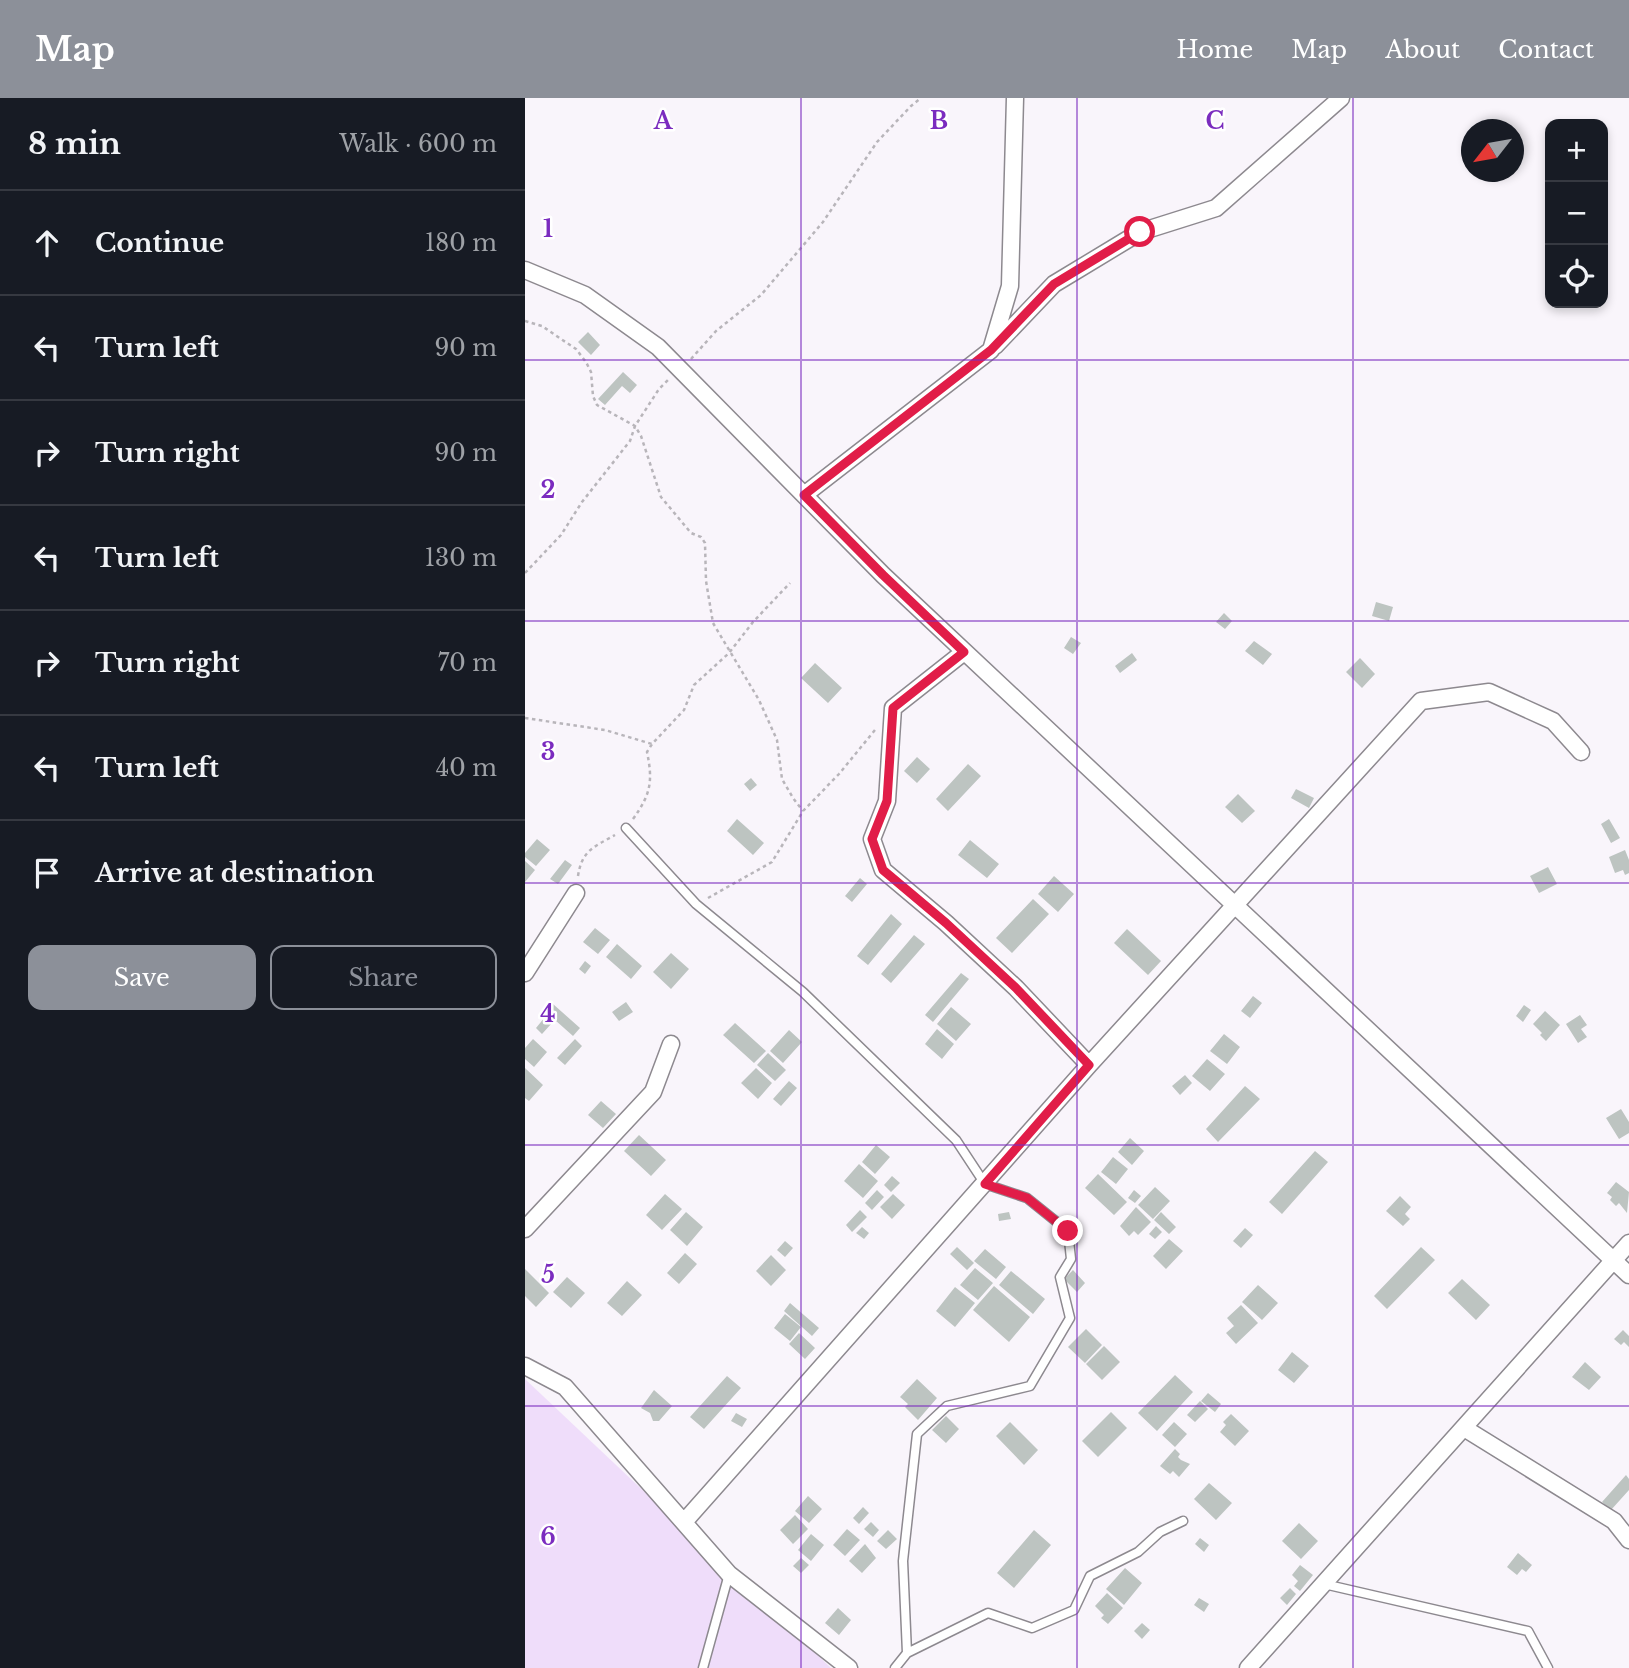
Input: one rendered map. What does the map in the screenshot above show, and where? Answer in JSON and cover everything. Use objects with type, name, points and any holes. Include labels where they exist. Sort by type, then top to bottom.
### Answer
[{"type":"street","points":[[991,350],[1010,286],[1016,98]]},
{"type":"street","points":[[804,495],[991,350],[1054,284],[1140,232],[1216,208],[1341,98]]},
{"type":"street","points":[[525,270],[585,295],[658,347],[883,575],[1629,1275]]},
{"type":"street","points":[[964,652],[893,708],[887,801],[872,839],[883,870],[946,923],[1016,988],[1089,1065]]},
{"type":"street","points":[[684,1522],[1089,1065],[1236,907],[1421,701],[1489,692],[1553,721],[1581,752]]},
{"type":"street","points":[[525,973],[576,893]]},
{"type":"street","points":[[525,1229],[653,1092],[671,1044]]},
{"type":"street","points":[[1248,1668],[1629,1243]]},
{"type":"street","points":[[525,1366],[565,1387],[729,1574],[849,1668]]},
{"type":"street","points":[[1464,1428],[1614,1521],[1629,1539]]},
{"type":"lane","points":[[626,828],[696,904],[803,992],[956,1139],[985,1184],[1027,1198],[1068,1231],[1071,1259],[1061,1277],[1070,1318],[1030,1386],[947,1406],[917,1434],[903,1561],[907,1653]]},
{"type":"lane","points":[[895,1668],[907,1653],[988,1613],[1032,1628],[1073,1610],[1090,1576],[1138,1552],[1160,1532],[1183,1521]]},
{"type":"lane","points":[[703,1668],[729,1574]]},
{"type":"lane","points":[[1324,1584],[1528,1631],[1548,1668]]},
{"type":"path","points":[[525,573],[561,536],[582,502],[630,441],[635,426],[659,389],[716,331],[761,295],[823,222],[877,142],[921,98]]},
{"type":"path","points":[[525,321],[542,327],[576,349],[591,372],[593,396],[597,405],[635,426],[641,436],[661,497],[691,533],[701,537],[705,543],[710,615],[718,634],[759,700],[777,740],[782,779],[803,811]]},
{"type":"path","points":[[576,893],[582,857],[626,828],[642,806],[652,778],[647,752],[652,744],[684,710],[694,685],[729,653],[753,622],[790,583]]},
{"type":"path","points":[[696,904],[772,862],[803,811],[839,774],[893,708]]},
{"type":"path","points":[[525,718],[605,730],[652,744]]},
{"type":"shaded area","points":[[525,1379],[831,1668],[525,1668]]},
{"type":"building","points":[[588,332],[600,345],[591,355],[578,342]]},
{"type":"building","points":[[623,372],[637,385],[630,393],[622,386],[605,405],[598,399]]},
{"type":"building","points":[[1376,602],[1393,607],[1389,621],[1372,616]]},
{"type":"building","points":[[1224,613],[1232,621],[1225,629],[1216,622]]},
{"type":"building","points":[[1071,637],[1081,643],[1073,654],[1064,648]]},
{"type":"building","points":[[1254,641],[1272,654],[1263,665],[1245,651]]},
{"type":"building","points":[[1132,653],[1137,660],[1120,673],[1115,666]]},
{"type":"building","points":[[1360,658],[1375,674],[1362,688],[1346,672]]},
{"type":"building","points":[[815,663],[842,688],[828,703],[801,678]]},
{"type":"building","points":[[917,757],[930,769],[917,783],[904,771]]},
{"type":"building","points":[[968,764],[981,776],[948,811],[936,799]]},
{"type":"building","points":[[751,778],[757,785],[750,791],[744,784]]},
{"type":"building","points":[[1296,789],[1314,798],[1309,808],[1291,798]]},
{"type":"building","points":[[1238,794],[1255,811],[1242,823],[1225,807]]},
{"type":"building","points":[[737,819],[764,843],[753,855],[727,831]]},
{"type":"building","points":[[1609,819],[1620,838],[1611,843],[1601,824]]},
{"type":"building","points":[[537,839],[550,850],[536,866],[525,857],[525,853]]},
{"type":"building","points":[[970,840],[999,864],[987,878],[958,855]]},
{"type":"building","points":[[1625,850],[1629,860],[1629,873],[1625,875],[1623,870],[1615,873],[1609,857]]},
{"type":"building","points":[[565,860],[572,865],[558,884],[550,879]]},
{"type":"building","points":[[525,861],[535,870],[525,882]]},
{"type":"building","points":[[1548,867],[1557,884],[1539,893],[1530,876]]},
{"type":"building","points":[[1054,876],[1074,894],[1058,912],[1038,894]]},
{"type":"building","points":[[860,878],[867,884],[852,902],[845,896]]},
{"type":"building","points":[[1033,899],[1049,914],[1012,953],[996,938]]},
{"type":"building","points":[[891,914],[902,924],[868,965],[857,956]]},
{"type":"building","points":[[595,928],[610,940],[598,954],[583,942]]},
{"type":"building","points":[[1127,929],[1161,961],[1148,975],[1114,943]]},
{"type":"building","points":[[914,935],[925,944],[891,983],[881,974]]},
{"type":"building","points":[[617,944],[642,966],[631,979],[606,957]]},
{"type":"building","points":[[671,953],[689,969],[671,989],[653,972]]},
{"type":"building","points":[[585,961],[591,966],[585,974],[579,969]]},
{"type":"building","points":[[961,973],[969,979],[933,1022],[925,1015]]},
{"type":"building","points":[[1253,996],[1262,1003],[1250,1018],[1241,1011]]},
{"type":"building","points":[[626,1002],[633,1012],[619,1021],[612,1012]]},
{"type":"building","points":[[553,1004],[580,1028],[573,1036],[546,1012]]},
{"type":"building","points":[[1524,1005],[1531,1010],[1523,1022],[1516,1016]]},
{"type":"building","points":[[951,1007],[971,1024],[956,1041],[937,1024]]},
{"type":"building","points":[[1545,1011],[1560,1025],[1546,1041],[1533,1024]]},
{"type":"building","points":[[1580,1015],[1587,1025],[1581,1029],[1587,1037],[1578,1043],[1566,1024]]},
{"type":"building","points":[[545,1017],[552,1023],[542,1034],[536,1028]]},
{"type":"building","points":[[735,1023],[766,1051],[754,1063],[723,1035]]},
{"type":"building","points":[[937,1029],[954,1044],[942,1059],[925,1044]]},
{"type":"building","points":[[789,1030],[802,1042],[783,1063],[770,1051]]},
{"type":"building","points":[[1224,1034],[1240,1047],[1227,1064],[1210,1051]]},
{"type":"building","points":[[533,1039],[547,1052],[534,1067],[525,1059],[525,1048]]},
{"type":"building","points":[[575,1039],[582,1046],[565,1065],[557,1058]]},
{"type":"building","points":[[768,1053],[786,1070],[775,1081],[757,1065]]},
{"type":"building","points":[[1207,1059],[1225,1074],[1210,1091],[1192,1076]]},
{"type":"building","points":[[525,1068],[543,1085],[529,1101],[525,1098]]},
{"type":"building","points":[[756,1068],[772,1083],[758,1099],[741,1083]]},
{"type":"building","points":[[1185,1075],[1192,1083],[1180,1095],[1172,1086]]},
{"type":"building","points":[[789,1081],[797,1088],[781,1106],[773,1099]]},
{"type":"building","points":[[1245,1086],[1260,1099],[1218,1142],[1206,1129]]},
{"type":"building","points":[[601,1101],[616,1114],[603,1128],[588,1115]]},
{"type":"building","points":[[1621,1109],[1629,1122],[1629,1133],[1619,1139],[1606,1118]]},
{"type":"building","points":[[639,1135],[666,1160],[651,1176],[624,1151]]},
{"type":"building","points":[[1130,1138],[1144,1151],[1132,1165],[1118,1152]]},
{"type":"building","points":[[876,1145],[890,1157],[875,1174],[862,1162]]},
{"type":"building","points":[[1315,1151],[1328,1162],[1282,1214],[1269,1202]]},
{"type":"building","points":[[1113,1157],[1128,1169],[1116,1184],[1101,1172]]},
{"type":"building","points":[[859,1164],[878,1181],[863,1198],[844,1181]]},
{"type":"building","points":[[1098,1174],[1127,1202],[1114,1215],[1085,1188]]},
{"type":"building","points":[[892,1176],[900,1183],[891,1192],[884,1185]]},
{"type":"building","points":[[1616,1182],[1629,1192],[1627,1213],[1619,1203],[1616,1206],[1610,1200],[1612,1197],[1607,1193]]},
{"type":"building","points":[[1155,1187],[1170,1201],[1153,1219],[1138,1205]]},
{"type":"building","points":[[877,1190],[884,1197],[872,1210],[865,1203]]},
{"type":"building","points":[[1134,1190],[1141,1196],[1135,1203],[1128,1198]]},
{"type":"building","points":[[665,1194],[682,1209],[662,1230],[646,1215]]},
{"type":"building","points":[[893,1194],[905,1205],[892,1219],[880,1207]]},
{"type":"building","points":[[1400,1196],[1411,1207],[1405,1214],[1410,1219],[1403,1226],[1386,1211]]},
{"type":"building","points":[[1136,1207],[1151,1222],[1138,1235],[1134,1231],[1129,1236],[1120,1226]]},
{"type":"building","points":[[860,1210],[867,1217],[852,1232],[846,1225]]},
{"type":"building","points":[[686,1212],[703,1227],[687,1246],[670,1230]]},
{"type":"building","points":[[1009,1212],[1011,1219],[999,1221],[998,1214]]},
{"type":"building","points":[[1161,1212],[1176,1227],[1169,1234],[1154,1220]]},
{"type":"building","points":[[1156,1226],[1162,1232],[1155,1239],[1149,1234]]},
{"type":"building","points":[[862,1227],[869,1233],[864,1239],[856,1233]]},
{"type":"building","points":[[1245,1228],[1253,1235],[1241,1248],[1233,1241]]},
{"type":"building","points":[[1169,1239],[1183,1251],[1166,1269],[1153,1256]]},
{"type":"building","points":[[785,1241],[793,1248],[785,1257],[777,1250]]},
{"type":"building","points":[[957,1247],[974,1263],[967,1270],[950,1254]]},
{"type":"building","points":[[1421,1247],[1435,1260],[1387,1309],[1374,1296]]},
{"type":"building","points":[[985,1249],[1006,1267],[996,1279],[974,1261]]},
{"type":"building","points":[[685,1253],[697,1264],[679,1284],[667,1273]]},
{"type":"building","points":[[771,1255],[786,1270],[771,1286],[756,1271]]},
{"type":"building","points":[[975,1268],[993,1283],[978,1300],[960,1285]]},
{"type":"building","points":[[525,1269],[549,1293],[536,1307],[525,1296]]},
{"type":"building","points":[[1073,1270],[1085,1283],[1077,1292],[1064,1279]]},
{"type":"building","points":[[1011,1271],[1045,1299],[1033,1314],[999,1285]]},
{"type":"building","points":[[567,1277],[585,1293],[571,1308],[553,1292]]},
{"type":"building","points":[[1462,1279],[1490,1305],[1476,1320],[1448,1293]]},
{"type":"building","points":[[627,1281],[642,1295],[622,1316],[607,1303]]},
{"type":"building","points":[[1258,1285],[1278,1303],[1262,1320],[1242,1302]]},
{"type":"building","points":[[994,1286],[1030,1317],[1009,1342],[973,1310]]},
{"type":"building","points":[[955,1287],[975,1303],[955,1327],[936,1311]]},
{"type":"building","points":[[790,1303],[819,1328],[812,1336],[784,1311]]},
{"type":"building","points":[[1241,1305],[1258,1323],[1236,1344],[1226,1333],[1234,1326],[1227,1318]]},
{"type":"building","points":[[785,1314],[801,1327],[790,1341],[774,1328]]},
{"type":"building","points":[[1086,1329],[1102,1345],[1085,1363],[1068,1347]]},
{"type":"building","points":[[1623,1330],[1629,1336],[1629,1347],[1614,1339]]},
{"type":"building","points":[[799,1333],[815,1348],[805,1359],[789,1344]]},
{"type":"building","points":[[1104,1346],[1120,1362],[1102,1380],[1086,1364]]},
{"type":"building","points":[[1292,1352],[1309,1366],[1294,1383],[1278,1370]]},
{"type":"building","points":[[1585,1362],[1601,1377],[1589,1390],[1572,1377]]},
{"type":"building","points":[[1175,1375],[1193,1392],[1157,1431],[1138,1413]]},
{"type":"building","points":[[727,1376],[741,1388],[704,1429],[690,1417]]},
{"type":"building","points":[[917,1379],[937,1398],[918,1420],[905,1407],[908,1404],[900,1397]]},
{"type":"building","points":[[654,1390],[672,1406],[659,1421],[653,1421],[650,1413],[641,1408]]},
{"type":"building","points":[[1208,1393],[1221,1404],[1215,1412],[1201,1401]]},
{"type":"building","points":[[1200,1401],[1208,1409],[1195,1422],[1187,1415]]},
{"type":"building","points":[[1111,1412],[1127,1428],[1098,1457],[1082,1441]]},
{"type":"building","points":[[736,1413],[747,1419],[742,1427],[731,1421]]},
{"type":"building","points":[[1231,1414],[1249,1431],[1235,1446],[1220,1432],[1226,1425],[1223,1422]]},
{"type":"building","points":[[946,1416],[959,1429],[946,1443],[932,1430]]},
{"type":"building","points":[[1010,1422],[1038,1450],[1024,1465],[996,1436]]},
{"type":"building","points":[[1174,1422],[1187,1434],[1175,1447],[1162,1435]]},
{"type":"building","points":[[1175,1449],[1181,1460],[1190,1464],[1179,1477],[1173,1471],[1170,1474],[1160,1466]]},
{"type":"building","points":[[1626,1475],[1629,1479],[1629,1490],[1611,1510],[1602,1502]]},
{"type":"building","points":[[1209,1483],[1232,1503],[1216,1520],[1194,1499]]},
{"type":"building","points":[[808,1496],[822,1509],[809,1523],[795,1511]]},
{"type":"building","points":[[863,1507],[869,1513],[859,1524],[853,1518]]},
{"type":"building","points":[[795,1515],[808,1529],[793,1544],[780,1530]]},
{"type":"building","points":[[871,1522],[879,1530],[873,1537],[864,1529]]},
{"type":"building","points":[[1299,1523],[1318,1541],[1301,1559],[1282,1541]]},
{"type":"building","points":[[847,1529],[860,1540],[845,1556],[833,1545]]},
{"type":"building","points":[[888,1530],[897,1539],[886,1549],[877,1541]]},
{"type":"building","points":[[1034,1530],[1051,1545],[1014,1588],[997,1573]]},
{"type":"building","points":[[811,1534],[824,1545],[811,1561],[798,1550]]},
{"type":"building","points":[[1200,1538],[1209,1545],[1204,1552],[1195,1544]]},
{"type":"building","points":[[865,1544],[876,1558],[862,1573],[849,1561]]},
{"type":"building","points":[[1518,1553],[1532,1565],[1526,1572],[1522,1569],[1517,1575],[1507,1567]]},
{"type":"building","points":[[801,1558],[809,1565],[801,1573],[793,1566]]},
{"type":"building","points":[[1300,1565],[1313,1575],[1300,1591],[1294,1586],[1298,1581],[1292,1575]]},
{"type":"building","points":[[1125,1568],[1142,1583],[1124,1605],[1106,1589]]},
{"type":"building","points":[[1290,1588],[1296,1594],[1287,1605],[1280,1598]]},
{"type":"building","points":[[1107,1593],[1123,1608],[1108,1624],[1101,1618],[1104,1615],[1095,1606]]},
{"type":"building","points":[[1199,1598],[1209,1604],[1204,1612],[1194,1605]]},
{"type":"building","points":[[838,1608],[851,1620],[839,1635],[825,1623]]},
{"type":"building","points":[[1142,1623],[1150,1630],[1142,1639],[1134,1631]]},
{"type":"route","points":[[1068,1231],[1027,1198],[985,1184],[1089,1065],[1016,988],[946,923],[883,870],[872,839],[887,801],[893,708],[964,652],[804,495],[991,350],[1054,284],[1140,232]]}]
